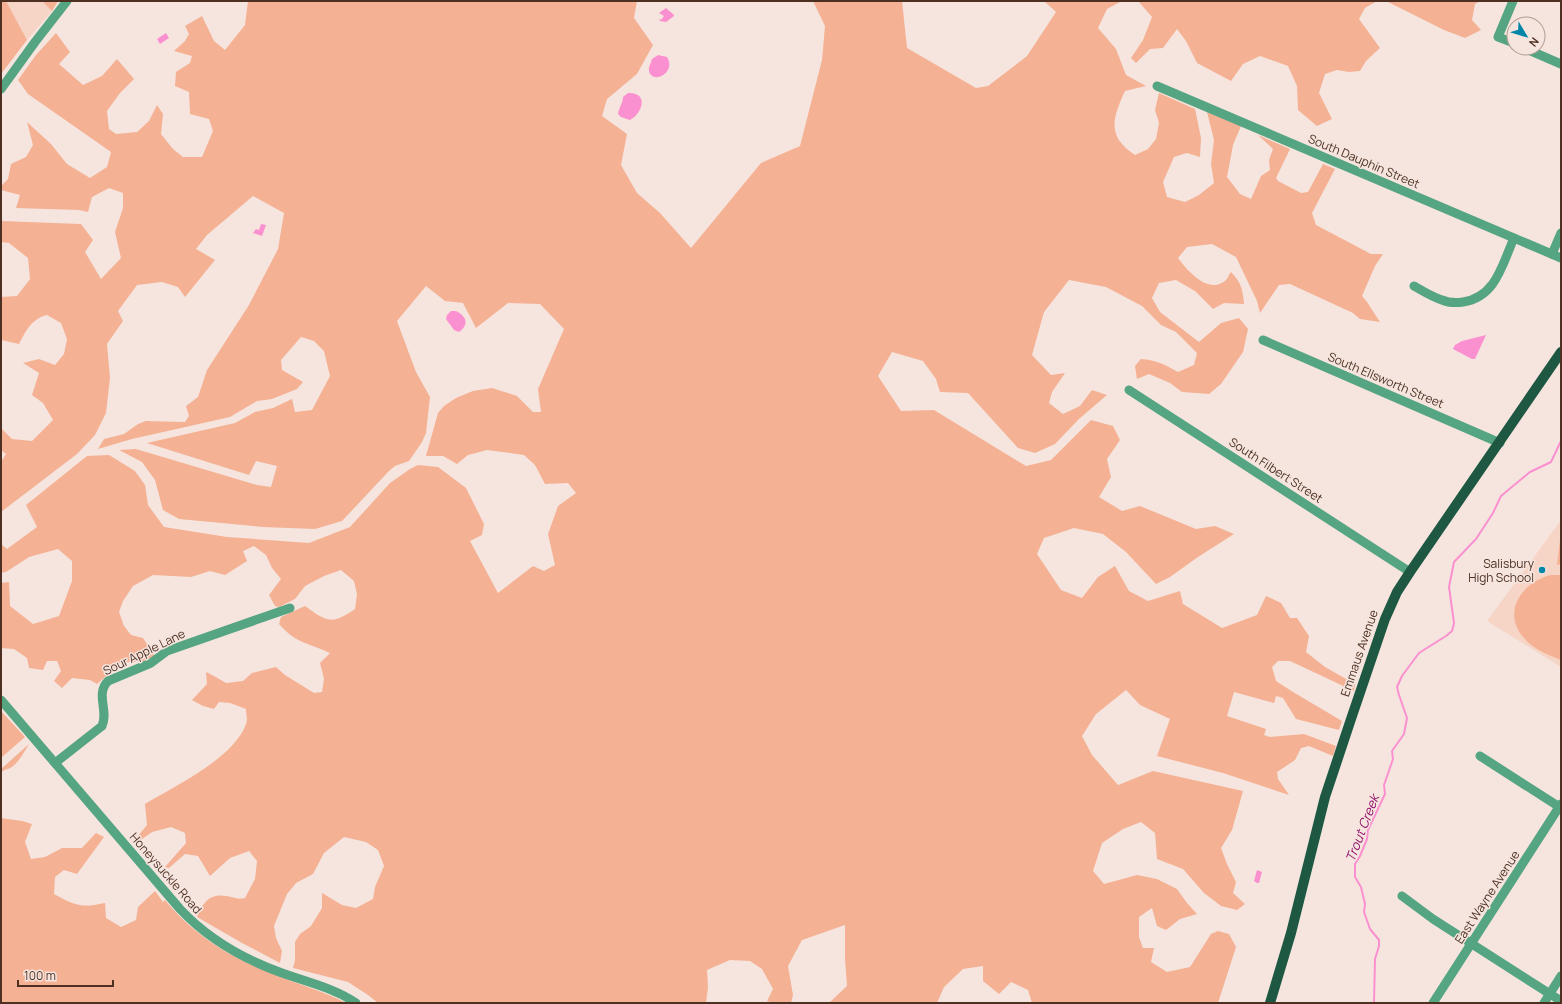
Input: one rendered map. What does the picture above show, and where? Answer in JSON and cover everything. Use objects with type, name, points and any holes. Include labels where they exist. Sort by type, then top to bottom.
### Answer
[{"type":"main road","name":"Emmaus Avenue","points":[[1270,1003],[1291,933],[1324,803],[1350,719],[1385,619],[1397,592],[1561,352]]},
{"type":"street","points":[[1,89],[67,1]]},
{"type":"street","points":[[1507,16],[1513,1]]},
{"type":"street","points":[[1506,17],[1498,36],[1506,40]]},
{"type":"street","points":[[1542,56],[1561,64]]},
{"type":"street","name":"South Dauphin Street","points":[[1157,86],[1561,258]]},
{"type":"street","points":[[1552,254],[1561,233]]},
{"type":"street","points":[[1414,286],[1441,300],[1452,303],[1471,300],[1485,294],[1494,284],[1514,238]]},
{"type":"street","name":"South Ellsworth Street","points":[[1263,340],[1500,442]]},
{"type":"street","name":"South Filbert Street","points":[[1129,390],[1410,572]]},
{"type":"street","name":"Sour Apple Lane","points":[[55,763],[102,726],[105,718],[102,692],[104,685],[108,681],[152,663],[167,651],[290,608]]},
{"type":"street","name":"Honeysuckle Road","points":[[1,700],[180,909],[202,932],[223,946],[244,956],[273,969],[333,990],[356,1003]]},
{"type":"street","points":[[1480,756],[1560,806]]},
{"type":"street","name":"East Wayne Avenue","points":[[1433,1003],[1560,806]]},
{"type":"street","points":[[1402,896],[1433,919],[1561,1001]]},
{"type":"street","points":[[1544,1003],[1561,976]]},
{"type":"shaded area","points":[[1,1],[6,1],[27,40],[1,74]]},
{"type":"shaded area","points":[[6,1],[42,1],[52,11],[27,40]]},
{"type":"shaded area","points":[[42,1],[58,1],[52,11]]},
{"type":"shaded area","points":[[248,1],[637,1],[634,18],[653,45],[637,74],[607,99],[602,116],[627,134],[621,165],[637,193],[660,213],[691,248],[761,163],[800,146],[822,60],[825,26],[813,1],[902,1],[907,48],[976,88],[988,86],[1027,56],[1056,12],[1044,1],[1122,1],[1107,9],[1098,28],[1116,49],[1126,75],[1146,86],[1125,91],[1115,119],[1116,134],[1120,141],[1135,155],[1148,149],[1156,139],[1159,123],[1155,110],[1159,93],[1195,109],[1201,138],[1200,157],[1187,153],[1174,157],[1163,182],[1167,197],[1185,202],[1199,195],[1214,183],[1211,164],[1214,140],[1207,112],[1241,126],[1233,145],[1227,177],[1240,194],[1251,199],[1261,176],[1270,170],[1269,160],[1273,149],[1258,135],[1290,149],[1276,178],[1278,181],[1301,193],[1308,192],[1323,164],[1335,169],[1312,213],[1316,225],[1371,254],[1383,254],[1375,266],[1362,296],[1380,322],[1360,319],[1353,313],[1290,284],[1279,285],[1260,313],[1257,301],[1236,257],[1212,244],[1187,247],[1178,258],[1199,280],[1213,285],[1219,284],[1226,280],[1231,272],[1241,286],[1244,304],[1224,303],[1213,309],[1195,291],[1176,280],[1159,283],[1152,298],[1160,312],[1199,342],[1221,323],[1239,318],[1248,329],[1243,352],[1221,384],[1209,394],[1182,392],[1170,383],[1149,374],[1137,379],[1135,366],[1141,359],[1161,363],[1178,372],[1194,365],[1197,353],[1176,332],[1161,325],[1142,306],[1106,287],[1069,280],[1044,312],[1032,355],[1051,375],[1065,373],[1052,392],[1049,403],[1063,414],[1080,406],[1092,390],[1107,395],[1079,419],[1055,444],[1035,453],[1018,448],[968,393],[940,392],[936,379],[923,361],[892,352],[878,376],[901,411],[934,410],[1026,466],[1051,460],[1091,420],[1113,426],[1120,440],[1107,459],[1111,477],[1099,497],[1122,511],[1140,506],[1196,529],[1215,526],[1234,534],[1170,577],[1156,584],[1126,552],[1103,534],[1074,528],[1044,538],[1037,554],[1061,590],[1082,598],[1098,577],[1115,566],[1129,591],[1148,601],[1180,591],[1183,604],[1222,628],[1257,615],[1266,596],[1281,603],[1290,618],[1297,618],[1309,636],[1306,652],[1325,667],[1355,684],[1354,691],[1290,661],[1278,661],[1272,667],[1276,681],[1342,721],[1339,730],[1296,719],[1283,698],[1276,696],[1274,703],[1234,692],[1227,716],[1266,729],[1264,735],[1270,737],[1304,734],[1336,746],[1333,756],[1309,746],[1301,748],[1295,760],[1277,772],[1278,779],[1289,795],[1223,773],[1157,756],[1170,719],[1140,705],[1126,690],[1096,714],[1082,736],[1092,755],[1118,785],[1153,771],[1243,791],[1232,830],[1221,848],[1236,882],[1233,893],[1245,904],[1237,910],[1221,906],[1204,893],[1183,869],[1157,859],[1155,833],[1141,822],[1123,829],[1102,843],[1093,871],[1104,884],[1137,875],[1157,879],[1177,889],[1197,914],[1180,919],[1166,930],[1157,926],[1152,908],[1139,917],[1139,937],[1143,948],[1154,948],[1151,962],[1167,972],[1190,967],[1211,934],[1218,931],[1229,934],[1236,947],[1218,1003],[1032,1003],[1028,990],[1011,982],[999,994],[983,981],[983,966],[963,969],[944,987],[937,1003],[829,1003],[847,986],[845,925],[802,940],[788,966],[793,995],[791,1003],[774,1003],[767,1001],[773,989],[762,969],[750,961],[730,960],[707,970],[708,987],[706,1003],[378,1003],[348,982],[293,968],[295,960],[295,942],[300,934],[311,926],[322,908],[322,893],[342,905],[356,908],[373,899],[375,887],[384,866],[378,850],[366,842],[344,837],[324,853],[313,874],[296,883],[287,894],[274,926],[276,938],[282,951],[280,963],[197,917],[204,903],[215,896],[229,896],[238,899],[245,898],[255,879],[257,861],[249,851],[230,858],[210,876],[198,856],[185,854],[169,868],[165,867],[186,843],[185,833],[171,827],[152,832],[135,844],[132,841],[147,825],[145,804],[187,780],[217,760],[239,736],[247,722],[246,709],[230,703],[219,702],[214,709],[203,706],[192,700],[207,684],[206,672],[226,683],[243,681],[252,673],[276,667],[285,675],[314,693],[322,692],[324,679],[320,663],[330,653],[303,642],[291,635],[279,624],[281,617],[305,606],[330,620],[341,618],[355,609],[357,594],[354,581],[341,570],[324,576],[305,586],[295,599],[279,607],[275,606],[269,595],[281,579],[272,568],[266,555],[254,546],[243,551],[247,561],[225,575],[210,571],[191,577],[153,575],[133,586],[123,601],[119,612],[124,626],[131,635],[143,638],[155,656],[141,662],[122,662],[97,684],[90,680],[72,678],[62,688],[54,681],[61,671],[57,661],[47,661],[43,670],[29,668],[27,658],[14,649],[1,648],[1,583],[9,582],[10,606],[33,624],[59,616],[72,581],[72,561],[58,549],[29,557],[6,572],[1,573],[1,544],[7,549],[37,527],[26,505],[87,456],[109,455],[135,471],[145,485],[148,505],[164,527],[227,537],[309,543],[350,527],[390,483],[410,469],[418,465],[438,467],[466,488],[484,524],[482,535],[470,541],[498,593],[533,566],[544,571],[555,565],[548,534],[558,506],[576,493],[568,483],[545,484],[535,465],[524,455],[487,450],[468,455],[457,464],[443,456],[426,456],[438,413],[444,406],[456,398],[473,391],[492,388],[517,396],[533,412],[541,412],[538,389],[564,329],[540,304],[508,303],[476,328],[463,303],[445,301],[426,286],[397,321],[416,372],[430,397],[426,433],[422,442],[409,461],[395,466],[389,471],[342,521],[315,529],[263,527],[179,519],[163,510],[155,480],[142,462],[119,450],[136,449],[257,485],[271,487],[277,466],[256,461],[249,475],[147,443],[235,423],[255,412],[273,408],[292,399],[295,412],[312,410],[330,376],[324,351],[314,341],[301,337],[281,360],[282,370],[303,382],[297,389],[272,399],[257,401],[230,417],[132,439],[98,449],[104,439],[124,434],[138,424],[146,421],[185,422],[189,416],[186,406],[198,397],[207,370],[249,305],[278,249],[284,213],[253,196],[207,235],[196,249],[215,260],[185,297],[178,287],[162,282],[137,285],[118,311],[123,321],[107,344],[110,378],[106,413],[95,435],[77,454],[1,512],[1,462],[6,454],[1,450],[1,428],[12,439],[32,441],[53,420],[43,403],[32,395],[39,373],[23,363],[39,359],[55,365],[64,354],[67,339],[61,323],[47,315],[37,319],[33,323],[19,344],[1,340],[1,297],[17,296],[30,279],[28,258],[9,243],[1,242],[1,221],[81,224],[93,240],[85,252],[101,279],[121,258],[115,232],[123,208],[123,193],[109,188],[92,197],[88,212],[79,210],[16,208],[20,195],[1,190],[1,186],[8,179],[11,164],[26,157],[33,145],[27,122],[51,144],[67,164],[90,178],[107,167],[111,152],[28,94],[18,80],[36,55],[56,33],[70,52],[59,64],[83,85],[102,76],[117,59],[134,79],[120,93],[107,111],[109,129],[116,134],[137,132],[149,121],[157,105],[163,114],[161,134],[173,149],[183,157],[202,157],[213,131],[209,119],[190,114],[189,92],[175,86],[176,72],[190,63],[192,56],[174,51],[185,41],[189,34],[185,26],[202,16],[214,41],[225,50],[245,25]]},
{"type":"shaded area","points":[[1138,1],[1377,1],[1365,8],[1359,19],[1380,48],[1366,61],[1360,71],[1349,72],[1337,70],[1325,74],[1319,93],[1332,119],[1317,126],[1298,110],[1297,86],[1288,66],[1260,56],[1243,64],[1231,81],[1197,63],[1186,41],[1177,29],[1163,48],[1150,49],[1136,63],[1131,58],[1143,40],[1152,17]]},
{"type":"shaded area","points":[[1386,1],[1480,1],[1475,4],[1472,20],[1481,30],[1465,38],[1444,30]]},
{"type":"shaded area","points":[[666,8],[674,16],[666,22],[660,21],[659,20],[664,16],[659,13]]},
{"type":"shaded area","points":[[166,33],[169,38],[160,44],[157,39]]},
{"type":"shaded area","points":[[658,55],[667,57],[669,68],[663,75],[654,77],[651,75],[649,68],[652,59]]},
{"type":"shaded area","points":[[628,93],[639,96],[642,104],[635,117],[630,120],[621,117],[618,114],[623,97]]},
{"type":"shaded area","points":[[261,224],[266,225],[262,236],[253,233],[256,229],[259,230]]},
{"type":"shaded area","points":[[451,311],[456,311],[462,315],[465,320],[465,326],[459,332],[454,330],[446,319],[447,315]]},
{"type":"shaded area","points":[[1486,335],[1475,359],[1472,359],[1453,349],[1455,345],[1462,341]]},
{"type":"shaded area","name":"Salisbury High School","points":[[1561,520],[1561,667],[1487,621]]},
{"type":"shaded area","points":[[1561,532],[1561,564],[1557,565]]},
{"type":"shaded area","points":[[1551,575],[1561,575],[1561,660],[1541,651],[1528,642],[1517,628],[1514,618],[1518,599],[1524,591],[1531,584]]},
{"type":"shaded area","points":[[1,711],[25,737],[1,758]]},
{"type":"shaded area","points":[[29,744],[16,764],[1,773],[1,769]]},
{"type":"shaded area","points":[[1,818],[32,824],[25,842],[31,859],[45,857],[62,848],[82,848],[96,833],[104,837],[77,874],[64,870],[55,877],[54,894],[73,903],[84,906],[105,903],[106,918],[121,927],[136,920],[138,907],[155,891],[163,902],[165,900],[177,914],[203,937],[232,955],[264,970],[322,992],[346,1003],[1,1003]]},
{"type":"shaded area","points":[[1257,870],[1262,872],[1259,883],[1254,881]]},
{"type":"waterway","name":"Trout Creek","points":[[1374,1003],[1375,959],[1379,946],[1379,940],[1370,929],[1364,912],[1365,904],[1361,887],[1355,877],[1355,864],[1360,856],[1367,839],[1368,830],[1385,794],[1384,785],[1393,759],[1392,751],[1404,734],[1407,718],[1397,687],[1402,676],[1419,653],[1452,631],[1454,623],[1449,587],[1454,562],[1476,539],[1493,513],[1501,496],[1530,472],[1551,462],[1561,441]]},
{"type":"place","name":"Salisbury High School","points":[[1542,570]]}]
